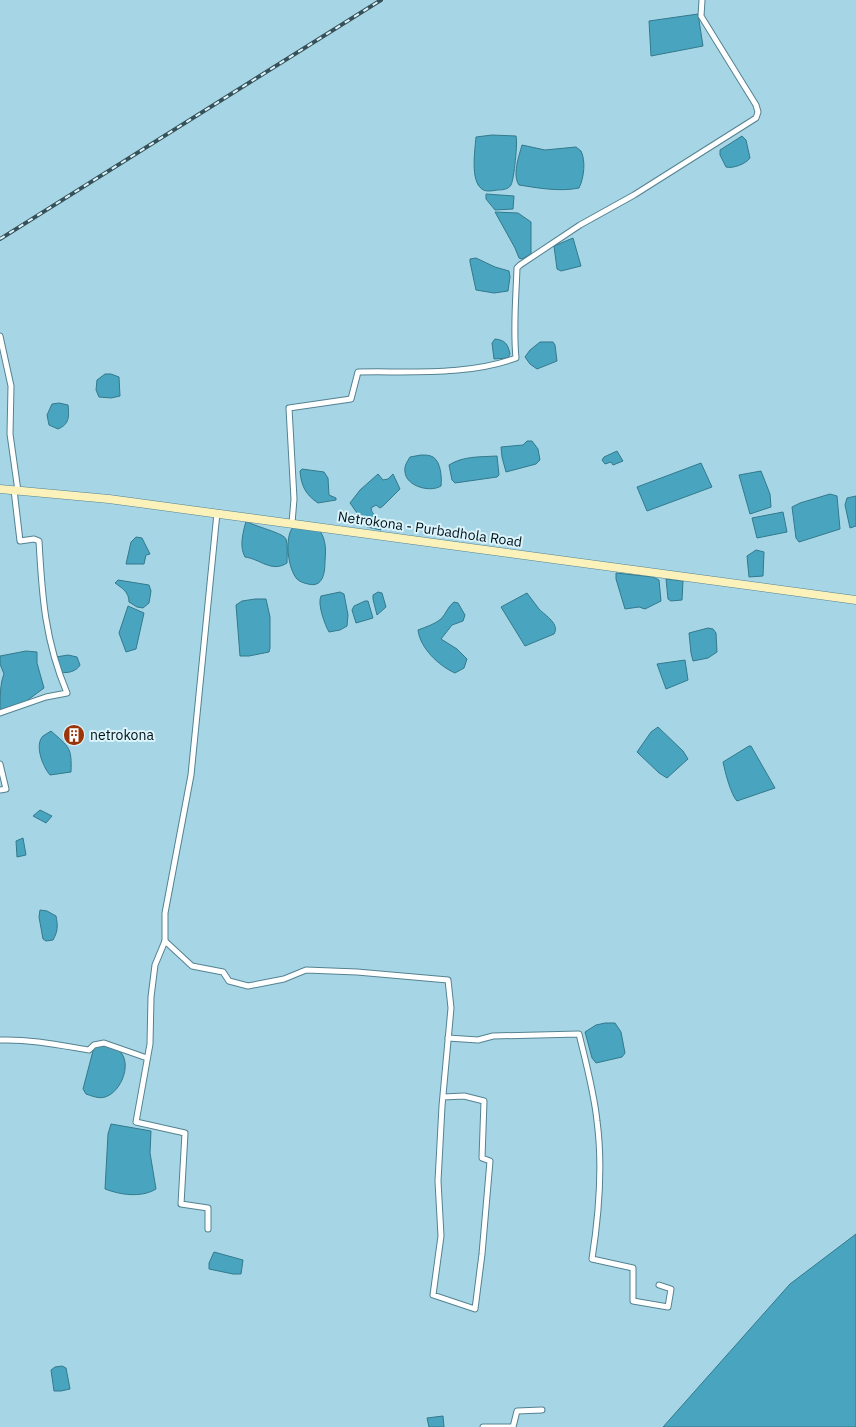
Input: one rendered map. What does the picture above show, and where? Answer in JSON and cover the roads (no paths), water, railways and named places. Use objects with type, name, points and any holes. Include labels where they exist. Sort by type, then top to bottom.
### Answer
[{"type":"main road","name":"Netrokona - Purbadhola Road","points":[[0,489],[109,499],[217,513],[856,600]]},
{"type":"street","points":[[292,523],[294,499],[289,408],[351,399],[358,372],[463,370],[497,365],[516,358],[514,331],[517,268],[580,225],[642,190],[756,118],[758,112],[756,105],[701,16],[702,0]]},
{"type":"street","points":[[0,336],[11,386],[10,434],[20,541],[34,539],[39,541],[46,625],[67,693],[46,697],[0,713]]},
{"type":"street","points":[[208,1229],[208,1208],[180,1204],[185,1133],[136,1122],[150,1044],[151,997],[155,964],[165,941],[165,913],[191,774],[217,513]]},
{"type":"street","points":[[0,764],[6,789],[0,790]]},
{"type":"street","points":[[165,941],[192,966],[223,972],[229,981],[248,986],[284,979],[306,970],[357,972],[448,980],[451,1008],[443,1097],[438,1181],[441,1236],[433,1295],[475,1309],[490,1160],[482,1158],[484,1101],[464,1096],[443,1097]]},
{"type":"street","points":[[448,1038],[478,1040],[493,1036],[579,1034],[598,1121],[598,1197],[592,1259],[633,1268],[634,1301],[668,1307],[671,1289],[659,1285]]},
{"type":"street","points":[[0,1040],[43,1043],[89,1050],[94,1045],[104,1043],[147,1058]]},
{"type":"street","points":[[483,1427],[512,1427],[518,1411],[542,1410]]},
{"type":"water","points":[[698,14],[703,46],[651,56],[649,21]]},
{"type":"water","points":[[492,135],[516,136],[515,160],[510,187],[487,191],[478,185],[476,179],[474,165],[476,137]]},
{"type":"water","points":[[742,136],[746,140],[750,158],[739,165],[726,167],[720,155],[720,150]]},
{"type":"water","points":[[522,145],[545,150],[576,147],[583,155],[584,164],[579,188],[557,190],[519,185],[516,171]]},
{"type":"water","points":[[486,194],[514,196],[513,209],[495,210],[486,199]]},
{"type":"water","points":[[495,212],[518,213],[531,222],[531,254],[522,259],[519,258]]},
{"type":"water","points":[[573,238],[581,266],[561,271],[557,269],[554,246]]},
{"type":"water","points":[[476,258],[509,271],[508,291],[494,293],[476,290],[470,259]]},
{"type":"water","points":[[495,339],[501,340],[507,345],[510,354],[508,358],[494,359],[492,343]]},
{"type":"water","points":[[540,342],[553,342],[557,361],[537,369],[525,357]]},
{"type":"water","points":[[105,374],[119,377],[120,396],[111,398],[99,397],[96,390],[97,380]]},
{"type":"water","points":[[52,404],[68,405],[68,416],[65,425],[58,429],[49,425],[47,415]]},
{"type":"water","points":[[527,441],[532,441],[538,449],[540,460],[536,464],[506,472],[501,447],[523,445]]},
{"type":"water","points":[[617,451],[623,461],[613,465],[611,462],[605,464],[602,460],[604,457]]},
{"type":"water","points":[[432,456],[436,459],[441,475],[441,486],[431,489],[419,487],[406,477],[405,468],[410,457]]},
{"type":"water","points":[[497,456],[499,475],[497,477],[455,483],[452,480],[449,465],[454,462]]},
{"type":"water","points":[[701,463],[712,487],[647,511],[637,487]]},
{"type":"water","points":[[302,469],[324,472],[328,478],[329,495],[336,498],[336,500],[318,503],[310,497],[302,481],[300,471]]},
{"type":"water","points":[[761,471],[770,494],[771,507],[750,514],[739,475]]},
{"type":"water","points":[[378,474],[383,480],[388,479],[393,474],[400,489],[380,508],[376,505],[371,508],[381,530],[367,527],[350,503],[360,490]]},
{"type":"water","points":[[830,494],[837,496],[840,529],[799,542],[796,538],[792,507]]},
{"type":"water","points":[[856,496],[856,526],[850,528],[845,505],[847,498]]},
{"type":"water","points":[[783,512],[787,532],[757,538],[752,518]]},
{"type":"water","points":[[246,521],[286,539],[287,563],[276,567],[245,557],[242,544]]},
{"type":"water","points":[[293,527],[320,531],[322,534],[325,549],[324,570],[320,582],[317,584],[308,584],[297,579],[291,568],[288,546],[290,532]]},
{"type":"water","points":[[136,537],[142,538],[150,554],[146,555],[144,564],[126,564],[131,542]]},
{"type":"water","points":[[756,550],[764,552],[763,576],[749,577],[747,556]]},
{"type":"water","points":[[616,573],[653,577],[659,580],[661,601],[645,609],[639,607],[625,609]]},
{"type":"water","points":[[666,579],[683,581],[682,600],[671,601],[668,599]]},
{"type":"water","points":[[118,580],[149,585],[151,591],[149,603],[143,608],[129,602],[126,593],[115,583]]},
{"type":"water","points":[[340,592],[344,594],[348,615],[347,626],[340,630],[329,632],[321,609],[321,596]]},
{"type":"water","points":[[378,592],[382,593],[386,607],[377,615],[373,595]]},
{"type":"water","points":[[527,593],[539,609],[551,620],[555,630],[554,634],[525,646],[501,607]]},
{"type":"water","points":[[266,599],[270,617],[269,652],[240,656],[236,605],[242,601]]},
{"type":"water","points":[[368,601],[373,618],[356,623],[352,610],[354,606]]},
{"type":"water","points":[[454,602],[458,603],[465,615],[463,621],[452,625],[441,639],[457,649],[467,659],[464,668],[455,673],[431,656],[422,643],[418,630],[441,619]]},
{"type":"water","points":[[128,606],[144,613],[136,649],[126,652],[119,633]]},
{"type":"water","points":[[708,628],[713,629],[716,633],[717,652],[708,658],[693,661],[689,633]]},
{"type":"water","points":[[26,651],[37,652],[37,663],[44,688],[25,702],[0,710],[1,686],[4,674],[0,664],[0,656]]},
{"type":"water","points":[[68,655],[77,657],[80,665],[72,672],[61,672],[56,657]]},
{"type":"water","points":[[685,660],[688,680],[666,689],[657,664]]},
{"type":"water","points":[[658,727],[683,751],[688,759],[667,778],[637,752],[651,732]]},
{"type":"water","points":[[51,731],[70,752],[71,772],[50,775],[45,767],[40,756],[39,745],[43,736]]},
{"type":"water","points":[[751,746],[775,788],[737,801],[730,789],[723,762]]},
{"type":"water","points":[[40,810],[52,816],[46,823],[33,816]]},
{"type":"water","points":[[23,838],[26,855],[17,857],[16,841]]},
{"type":"water","points":[[40,910],[47,911],[56,916],[57,928],[53,940],[46,941],[43,939],[39,917]]},
{"type":"water","points":[[615,1023],[621,1032],[625,1053],[622,1057],[596,1063],[592,1058],[585,1032],[596,1025]]},
{"type":"water","points":[[98,1044],[117,1049],[125,1060],[124,1075],[121,1083],[111,1094],[103,1098],[86,1094],[83,1089],[94,1047]]},
{"type":"water","points":[[111,1124],[151,1131],[150,1153],[156,1189],[144,1194],[131,1195],[105,1189],[108,1134]]},
{"type":"water","points":[[856,1234],[856,1427],[663,1427],[790,1284]]},
{"type":"water","points":[[214,1252],[243,1260],[241,1274],[209,1269],[209,1263]]},
{"type":"water","points":[[62,1366],[66,1368],[70,1389],[54,1391],[51,1370]]},
{"type":"water","points":[[443,1416],[444,1427],[429,1427],[427,1418]]},
{"type":"railway","points":[[0,239],[381,0]]},
{"type":"place","name":"netrokona","points":[[74,735]]}]
